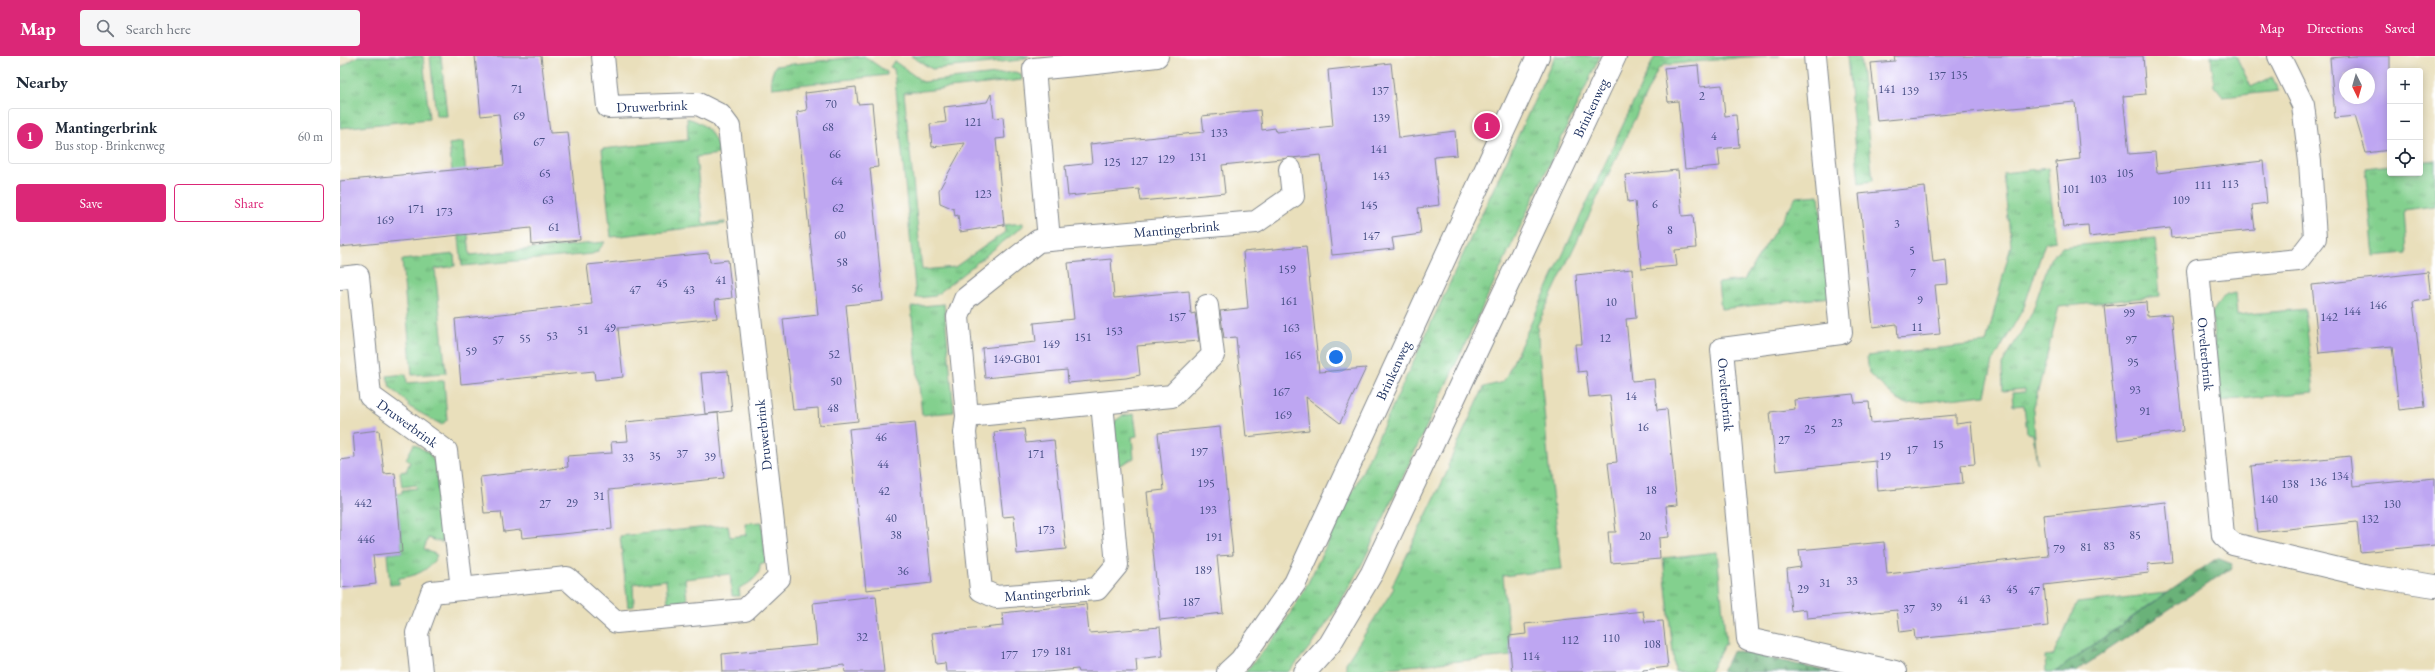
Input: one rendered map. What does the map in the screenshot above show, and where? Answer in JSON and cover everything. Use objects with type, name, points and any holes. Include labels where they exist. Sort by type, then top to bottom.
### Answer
[{"type":"street","name":"Druwerbrink","points":[[421,672],[417,633],[432,592],[567,578],[616,622],[745,610],[779,578],[729,127],[720,115],[698,104],[608,107],[603,56]]},
{"type":"street","points":[[1050,240],[1034,69],[1096,59],[1157,56]]},
{"type":"street","name":"Brinkenweg","points":[[1228,672],[1241,660],[1295,583],[1538,56]]},
{"type":"street","name":"Brinkenweg","points":[[1305,672],[1330,644],[1372,573],[1615,56]]},
{"type":"street","name":"Orvelterbrink","points":[[1815,56],[1841,333],[1722,349],[1748,639],[1895,672]]},
{"type":"street","name":"Orvelterbrink","points":[[2279,56],[2303,105],[2310,162],[2315,238],[2298,260],[2198,270],[2223,535],[2233,544],[2368,576],[2435,586]]},
{"type":"street","name":"Mantingerbrink","points":[[1102,403],[1117,565],[1097,589],[996,598],[981,590],[965,433],[967,416],[958,317],[965,299],[1038,241],[1256,222],[1293,196],[1290,169]]},
{"type":"street","name":"Druwerbrink","points":[[340,278],[358,276],[370,396],[446,451],[462,589]]},
{"type":"street","points":[[967,416],[1172,396],[1213,356],[1207,306]]},
{"type":"green space","points":[[358,56],[423,56],[429,119],[340,128],[340,68]]},
{"type":"green space","points":[[430,56],[441,56],[447,116],[436,116]]},
{"type":"green space","points":[[864,56],[887,72],[887,75],[772,88],[771,77],[775,66]]},
{"type":"green space","points":[[911,56],[1029,56],[1020,60],[932,69]]},
{"type":"green space","points":[[1555,56],[1600,56],[1364,560],[1321,632],[1288,672],[1245,672],[1280,631],[1308,583],[1364,468]]},
{"type":"green space","points":[[1655,56],[1780,56],[1745,57],[1664,65],[1658,69],[1537,326],[1549,470],[1562,569],[1503,576],[1511,656],[1346,672],[1346,663],[1394,588],[1392,586],[1449,468],[1448,465],[1484,387],[1503,382],[1506,377]]},
{"type":"green space","points":[[1847,56],[1860,56],[1873,181],[1859,183]]},
{"type":"green space","points":[[2211,56],[2236,56],[2251,87],[2272,77],[2279,91],[2223,97],[2214,86]]},
{"type":"green space","points":[[894,61],[923,82],[1015,72],[1021,74],[1022,80],[904,93],[922,270],[955,267],[1005,232],[1004,225],[1023,223],[1023,226],[935,296],[916,298],[894,69],[890,67]]},
{"type":"green space","points":[[687,118],[700,123],[705,127],[713,136],[718,147],[719,154],[696,157],[703,224],[725,222],[725,224],[611,237],[602,149],[688,140]]},
{"type":"green space","points":[[463,142],[468,196],[467,225],[470,255],[605,242],[597,252],[592,254],[462,266],[449,144]]},
{"type":"green space","points":[[2435,160],[2435,206],[2404,210],[2407,253],[2374,256],[2365,168],[2387,165],[2387,176],[2423,176],[2423,162]]},
{"type":"green space","points":[[2048,168],[2056,241],[2045,243],[2024,307],[1993,362],[1985,395],[1906,404],[1898,400],[1869,374],[1867,356],[1986,343],[2011,245],[2003,173]]},
{"type":"green space","points":[[1819,195],[1830,297],[1721,309],[1718,283],[1744,280],[1796,197]]},
{"type":"green space","points":[[2155,238],[2160,296],[2059,307],[2033,411],[2037,463],[2033,434],[2027,433],[2024,405],[2013,406],[2012,393],[2025,392],[2025,389],[2003,391],[2002,365],[2032,313],[2050,259],[2061,247]]},
{"type":"green space","points":[[454,254],[455,266],[435,269],[446,373],[412,375],[402,260]]},
{"type":"green space","points":[[2235,293],[2237,315],[2305,309],[2314,392],[2219,401],[2212,313],[2221,299],[2227,295]]},
{"type":"green space","points":[[944,304],[954,412],[922,415],[911,307]]},
{"type":"green space","points":[[406,374],[407,383],[444,380],[447,420],[442,425],[408,406],[409,404],[390,387],[387,376]]},
{"type":"green space","points":[[1134,414],[1137,436],[1132,437],[1134,458],[1118,466],[1114,425],[1115,421],[1122,416]]},
{"type":"green space","points":[[414,444],[429,453],[435,463],[443,538],[442,543],[428,538],[424,549],[437,555],[431,565],[421,572],[399,578],[399,584],[390,585],[387,554],[402,552],[397,494],[402,493],[402,490],[417,488],[416,485],[402,487],[400,472],[406,471],[410,462],[406,459]]},
{"type":"green space","points":[[762,522],[766,562],[760,564],[759,572],[754,579],[739,588],[740,596],[732,596],[730,574],[685,579],[687,601],[668,603],[666,580],[633,584],[634,606],[628,607],[620,536],[728,525],[730,537],[746,535],[745,523]]},
{"type":"green space","points":[[1717,552],[1726,644],[1724,645],[1710,672],[1675,672],[1663,558]]},
{"type":"green space","points":[[2217,558],[2232,564],[2231,568],[2075,672],[2055,672]]},
{"type":"green space","points":[[2166,593],[2055,672],[2046,672],[2045,657],[2053,656],[2077,603]]},
{"type":"green space","points":[[1733,650],[1738,651],[1830,672],[1722,672]]},
{"type":"building","points":[[475,56],[541,56],[550,133],[568,132],[580,240],[532,245],[531,228],[340,247],[340,181],[504,165],[499,114],[481,116]]},
{"type":"building","points":[[1894,56],[2143,56],[2146,94],[2123,96],[2129,154],[2155,152],[2157,173],[2263,161],[2267,203],[2252,205],[2255,230],[2171,238],[2170,228],[2089,237],[2088,225],[2063,227],[2056,162],[2080,159],[2075,102],[1877,121],[1871,63],[1895,61]]},
{"type":"building","points":[[2353,56],[2390,56],[2390,68],[2387,68],[2387,150],[2366,153],[2355,116],[2335,118],[2330,58]]},
{"type":"building","points":[[1391,63],[1399,138],[1455,131],[1457,155],[1434,157],[1439,205],[1418,208],[1421,234],[1392,238],[1394,249],[1332,255],[1321,155],[1222,165],[1225,193],[1141,201],[1139,189],[1068,196],[1065,166],[1092,163],[1090,144],[1204,132],[1202,116],[1260,110],[1262,130],[1275,128],[1276,132],[1333,126],[1328,70]]},
{"type":"building","points":[[1698,65],[1700,87],[1722,85],[1725,116],[1736,115],[1739,147],[1718,149],[1720,166],[1685,169],[1678,101],[1668,102],[1664,68]]},
{"type":"building","points":[[856,87],[858,104],[872,103],[878,167],[870,168],[883,301],[846,305],[858,421],[819,425],[818,408],[793,410],[783,319],[818,315],[797,112],[807,110],[805,93]]},
{"type":"building","points":[[991,94],[994,118],[1003,117],[1005,138],[996,139],[1004,225],[960,232],[958,215],[955,216],[954,209],[940,203],[939,190],[965,143],[932,147],[930,124],[946,122],[944,107],[987,102]]},
{"type":"building","points":[[1678,170],[1682,216],[1693,215],[1696,248],[1675,250],[1677,266],[1642,269],[1635,201],[1628,202],[1625,175]]},
{"type":"building","points":[[1925,187],[1933,262],[1946,260],[1948,284],[1935,285],[1940,334],[1898,338],[1897,324],[1873,327],[1859,194]]},
{"type":"building","points":[[1306,246],[1319,372],[1366,368],[1340,423],[1306,397],[1309,430],[1246,437],[1236,337],[1224,338],[1220,311],[1248,308],[1243,252]]},
{"type":"building","points":[[709,253],[710,262],[728,260],[732,298],[715,300],[717,318],[618,328],[623,377],[595,380],[594,371],[461,384],[455,319],[592,304],[587,265]]},
{"type":"building","points":[[1111,259],[1114,298],[1189,291],[1191,314],[1195,313],[1199,341],[1137,346],[1140,375],[1126,378],[1068,383],[1067,370],[985,378],[982,348],[1036,342],[1034,323],[1074,319],[1068,263]]},
{"type":"building","points":[[1632,269],[1636,318],[1626,319],[1632,381],[1654,379],[1657,410],[1667,409],[1677,505],[1666,506],[1669,537],[1659,538],[1660,559],[1611,563],[1608,532],[1616,532],[1608,463],[1617,462],[1610,395],[1589,397],[1586,371],[1578,372],[1575,344],[1582,344],[1576,275]]},
{"type":"building","points":[[2428,272],[2431,299],[2413,302],[2425,407],[2399,410],[2392,346],[2319,353],[2312,285]]},
{"type":"building","points":[[2146,302],[2147,316],[2171,314],[2183,431],[2118,440],[2104,306]]},
{"type":"building","points":[[728,371],[732,411],[705,414],[701,373]]},
{"type":"building","points":[[1853,394],[1855,403],[1869,402],[1871,423],[1956,415],[1956,424],[1971,422],[1975,464],[1961,465],[1963,483],[1878,491],[1876,461],[1776,471],[1770,412],[1795,409],[1794,400]]},
{"type":"building","points":[[718,413],[724,478],[609,490],[612,529],[522,538],[521,530],[504,532],[501,512],[484,513],[480,477],[568,467],[567,456],[612,453],[611,442],[628,441],[626,422]]},
{"type":"building","points":[[915,422],[932,583],[866,590],[849,429]]},
{"type":"building","points":[[1220,427],[1233,555],[1217,556],[1223,613],[1160,620],[1147,492],[1164,490],[1158,433]]},
{"type":"building","points":[[1024,429],[1026,443],[1054,440],[1066,549],[1017,554],[1014,516],[1003,517],[994,432]]},
{"type":"building","points":[[379,430],[384,474],[395,473],[402,552],[373,555],[376,584],[340,588],[340,460],[355,458],[353,433]]},
{"type":"building","points":[[2350,456],[2353,486],[2435,478],[2435,545],[2360,552],[2357,522],[2258,532],[2251,466]]},
{"type":"building","points":[[2166,502],[2172,562],[2148,564],[2149,573],[2044,585],[2048,626],[1915,639],[1914,630],[1900,632],[1897,610],[1807,618],[1806,609],[1791,611],[1787,569],[1801,567],[1799,550],[1884,542],[1887,574],[2048,556],[2043,515]]},
{"type":"building","points":[[876,596],[884,672],[845,672],[844,665],[783,672],[723,672],[722,654],[817,645],[813,603]]},
{"type":"building","points":[[1086,604],[1089,633],[1160,627],[1163,656],[1136,659],[1137,672],[1079,672],[1078,669],[1047,672],[946,672],[945,663],[936,664],[932,633],[1003,626],[1002,613]]},
{"type":"building","points":[[1643,611],[1645,622],[1663,621],[1668,667],[1643,670],[1643,672],[1512,672],[1509,636],[1526,634],[1525,624]]},
{"type":"place","name":"Mantingerbrink","points":[[1487,126]]}]
